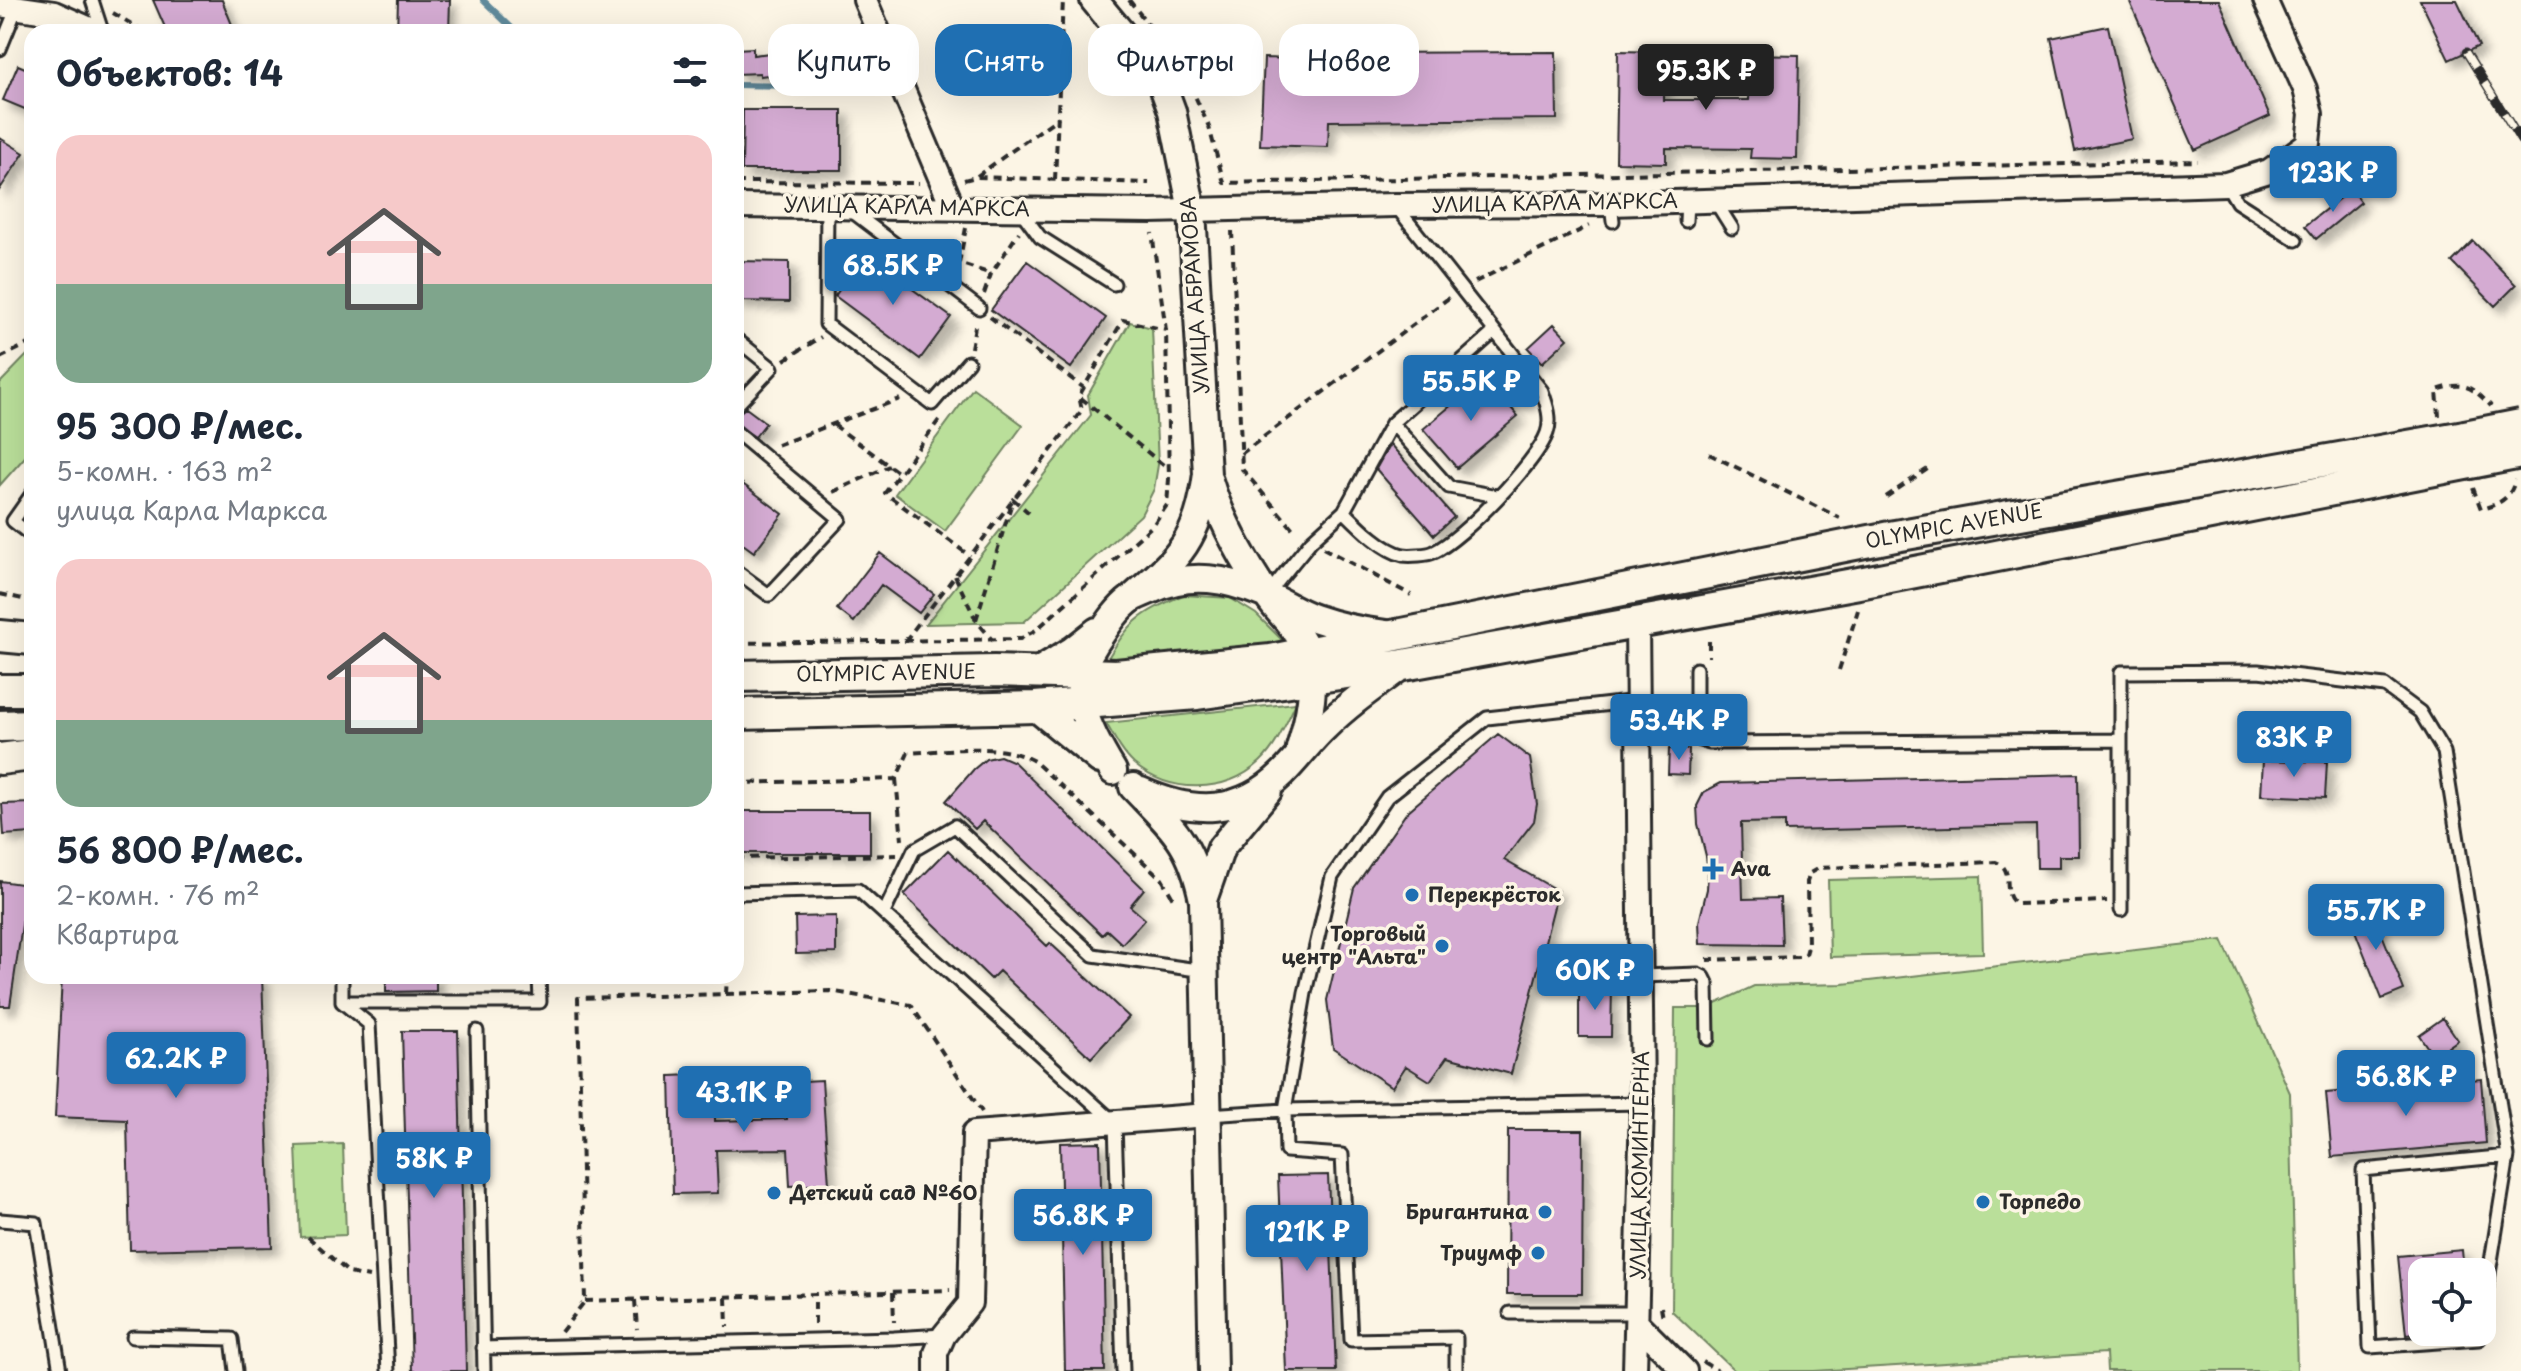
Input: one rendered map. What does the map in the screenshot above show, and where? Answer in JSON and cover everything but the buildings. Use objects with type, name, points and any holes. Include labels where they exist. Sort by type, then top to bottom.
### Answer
[{"type":"main road","name":"OLYMPIC AVENUE","points":[[744,714],[1035,707],[1116,675],[1271,660],[1309,665],[1403,665],[1859,583],[2471,461],[2510,419]]},
{"type":"main road","name":"OLYMPIC AVENUE","points":[[1309,665],[1389,635],[1883,538],[2521,453]]},
{"type":"main road","points":[[0,636],[24,638]]},
{"type":"main road","name":"OLYMPIC AVENUE","points":[[744,676],[1037,672],[1081,689]]},
{"type":"main road","points":[[0,690],[24,690]]},
{"type":"main road","points":[[0,726],[24,725]]},
{"type":"main road","points":[[0,759],[24,756]]},
{"type":"street","points":[[865,0],[943,184],[960,216]]},
{"type":"street","name":"УЛИЦА АБРАМОВА","points":[[1094,0],[1161,81],[1172,111],[1192,210],[1207,474]]},
{"type":"street","name":"УЛИЦА КАРЛА МАРКСА","points":[[744,206],[836,206],[1021,218],[1395,205],[1608,215],[1687,212],[1715,201],[2226,184],[2269,171],[2308,143],[2311,114],[2305,89],[2265,0]]},
{"type":"street","points":[[8,6],[54,13],[81,24]]},
{"type":"street","points":[[1203,900],[1221,848],[1291,763],[1312,710],[1309,665],[1299,636],[1267,595],[1226,526],[1215,503],[1207,474]]},
{"type":"street","points":[[1131,599],[1175,560],[1192,535],[1203,507],[1207,474]]},
{"type":"street","name":"OLYMPIC AVENUE","points":[[1037,672],[1073,650],[1109,622],[1131,599],[1169,581],[1205,577],[1231,582],[1267,595],[1312,617],[1389,635]]},
{"type":"street","name":"OLYMPIC AVENUE","points":[[1081,689],[1089,652],[1109,622]]},
{"type":"street","name":"УЛИЦА КОМИНТЕРНА","points":[[1635,1371],[1642,1103],[1637,623]]},
{"type":"street","name":"OLYMPIC AVENUE","points":[[1035,707],[1123,779],[1163,801],[1196,809],[1229,806],[1255,794],[1359,696],[1403,665]]},
{"type":"street","points":[[1081,689],[1093,738],[1123,779],[1176,832],[1190,853],[1203,900],[1213,1371]]},
{"type":"street","points":[[936,1371],[936,1353],[944,1335],[970,1303],[974,1133],[1208,1115]]},
{"type":"street","points":[[1637,1318],[1685,1371]]},
{"type":"lane","points":[[92,0],[98,24]]},
{"type":"lane","points":[[0,49],[8,6]]},
{"type":"lane","points":[[2226,184],[2237,202],[2296,240]]},
{"type":"lane","points":[[1715,201],[1732,228]]},
{"type":"lane","points":[[1344,511],[1371,537],[1403,555],[1433,553],[1471,525],[1505,491],[1534,456],[1548,433],[1549,412],[1542,391],[1493,333],[1395,205]]},
{"type":"lane","points":[[836,206],[979,308]]},
{"type":"lane","points":[[836,206],[826,324],[932,404],[968,362]]},
{"type":"lane","points":[[1021,218],[1040,237],[1114,284]]},
{"type":"lane","points":[[1267,595],[1311,541],[1344,511],[1392,423],[1493,333]]},
{"type":"lane","points":[[744,345],[772,368],[744,398]]},
{"type":"lane","points":[[1392,423],[1449,487],[1497,496]]},
{"type":"lane","points":[[744,439],[840,519],[769,595],[744,577]]},
{"type":"lane","points":[[24,505],[13,521],[24,530]]},
{"type":"lane","points":[[1696,669],[1696,732],[1700,740],[1709,743],[2121,740]]},
{"type":"lane","points":[[2121,906],[2121,672],[2258,671],[2385,686],[2420,712],[2444,752],[2508,1156],[2492,1258]]},
{"type":"lane","points":[[1456,1371],[1456,1338],[1351,1340],[1342,1155],[1286,1151],[1285,1110],[1305,993],[1332,877],[1387,797],[1487,718],[1638,701]]},
{"type":"lane","points":[[884,913],[914,850],[955,826],[1093,955],[1205,972]]},
{"type":"lane","points":[[744,893],[858,890],[1115,1123],[1123,1371]]},
{"type":"lane","points":[[1641,976],[1698,974],[1704,977],[1707,983],[1708,1039]]},
{"type":"lane","points":[[342,984],[342,1002]]},
{"type":"lane","points":[[342,1002],[540,1002],[539,984]]},
{"type":"lane","points":[[342,1002],[369,1024],[388,1371]]},
{"type":"lane","points":[[477,1031],[484,1371]]},
{"type":"lane","points":[[1208,1115],[1285,1110],[1642,1103]]},
{"type":"lane","points":[[2408,1344],[2370,1347],[2363,1170],[2508,1156]]},
{"type":"lane","points":[[0,1220],[36,1223],[60,1371]]},
{"type":"lane","points":[[1510,1313],[1637,1318]]},
{"type":"lane","points":[[483,1348],[944,1335]]},
{"type":"lane","points":[[133,1337],[232,1339],[236,1371]]},
{"type":"path","points":[[92,0],[132,24]]},
{"type":"path","points":[[1055,180],[1063,0]]},
{"type":"path","points":[[1059,117],[976,177],[1149,183]]},
{"type":"path","points":[[1224,183],[2198,161]]},
{"type":"path","points":[[744,182],[943,184]]},
{"type":"path","points":[[1241,454],[1460,289],[1608,215]]},
{"type":"path","points":[[960,216],[959,263],[991,274],[1021,218]]},
{"type":"path","points":[[1232,228],[1242,469],[1294,530]]},
{"type":"path","points":[[744,643],[1020,639],[1036,630],[1153,525],[1167,505],[1167,468],[1166,330],[1152,231]]},
{"type":"path","points":[[968,362],[979,308],[1084,388]]},
{"type":"path","points":[[905,641],[1082,410],[1079,396],[1123,320],[1166,330]]},
{"type":"path","points":[[772,368],[833,330]]},
{"type":"path","points":[[0,358],[24,346]]},
{"type":"path","points":[[2439,416],[2437,390],[2455,384],[2469,387],[2510,419]]},
{"type":"path","points":[[759,452],[917,393]]},
{"type":"path","points":[[1079,396],[1167,468]]},
{"type":"path","points":[[946,411],[885,493],[970,556]]},
{"type":"path","points":[[833,424],[899,473]]},
{"type":"path","points":[[1709,454],[1840,518]]},
{"type":"path","points":[[2471,461],[2481,509]]},
{"type":"path","points":[[817,500],[889,466]]},
{"type":"path","points":[[1886,497],[1929,468]]},
{"type":"path","points":[[1013,499],[1029,513]]},
{"type":"path","points":[[976,620],[1013,499]]},
{"type":"path","points":[[1311,541],[1411,595]]},
{"type":"path","points":[[955,576],[976,620],[993,641]]},
{"type":"path","points":[[0,594],[24,599]]},
{"type":"path","points":[[1839,670],[1858,610]]},
{"type":"path","points":[[1709,641],[1709,657]]},
{"type":"path","points":[[902,840],[896,779],[908,753],[996,750],[1021,754],[1034,761],[1162,879],[1174,900]]},
{"type":"path","points":[[744,783],[896,779]]},
{"type":"path","points":[[744,858],[903,855]]},
{"type":"path","points":[[1707,960],[1799,957],[1806,954],[1807,882],[1810,873],[1819,868],[1996,862],[2004,865],[2008,872],[2008,896],[2017,904],[2121,906]]},
{"type":"path","points":[[726,994],[727,984]]},
{"type":"path","points":[[550,1347],[585,1301],[578,998],[830,991],[911,1005],[995,1133]]},
{"type":"path","points":[[308,1237],[349,1273],[383,1279]]},
{"type":"path","points":[[585,1301],[969,1290]]},
{"type":"path","points":[[893,1292],[894,1338]]},
{"type":"path","points":[[814,1340],[815,1294]]},
{"type":"path","points":[[726,1297],[727,1342]]},
{"type":"path","points":[[635,1300],[638,1344]]},
{"type":"green space","points":[[1130,322],[1152,328],[1158,465],[1154,489],[1141,515],[1024,622],[926,624],[1091,415],[1088,395]]},
{"type":"green space","points":[[24,358],[24,458],[0,485],[0,383]]},
{"type":"green space","points":[[973,388],[1023,425],[945,531],[895,494]]},
{"type":"green space","points":[[1183,595],[1230,598],[1256,614],[1284,642],[1104,665],[1136,621]]},
{"type":"green space","points":[[1296,703],[1276,742],[1260,762],[1246,773],[1214,785],[1180,785],[1148,774],[1126,755],[1106,723]]},
{"type":"green space","points":[[1981,876],[1983,953],[1830,957],[1828,880]]},
{"type":"green space","name":"Торпедо","points":[[2222,940],[2290,1093],[2297,1371],[2107,1371],[2106,1353],[1814,1371],[1735,1371],[1672,1311],[1675,1008],[1707,1008],[1754,986],[1843,984]]},
{"type":"green space","points":[[343,1144],[346,1235],[300,1237],[296,1146]]},
{"type":"waterway","points":[[483,0],[508,24]]},
{"type":"waterway","points":[[744,85],[768,86]]},
{"type":"railway","points":[[2466,52],[2521,141]]},
{"type":"place","name":"Ava","points":[[1713,869]]},
{"type":"place","name":"Перекрёсток","points":[[1412,895]]},
{"type":"place","name":"Торговый центр \"Альта\"","points":[[1442,946]]},
{"type":"place","name":"Детский сад №60","points":[[774,1193]]},
{"type":"place","name":"Торпедо","points":[[1983,1202]]},
{"type":"place","name":"Бригантина","points":[[1545,1212]]},
{"type":"place","name":"Триумф","points":[[1538,1253]]}]
